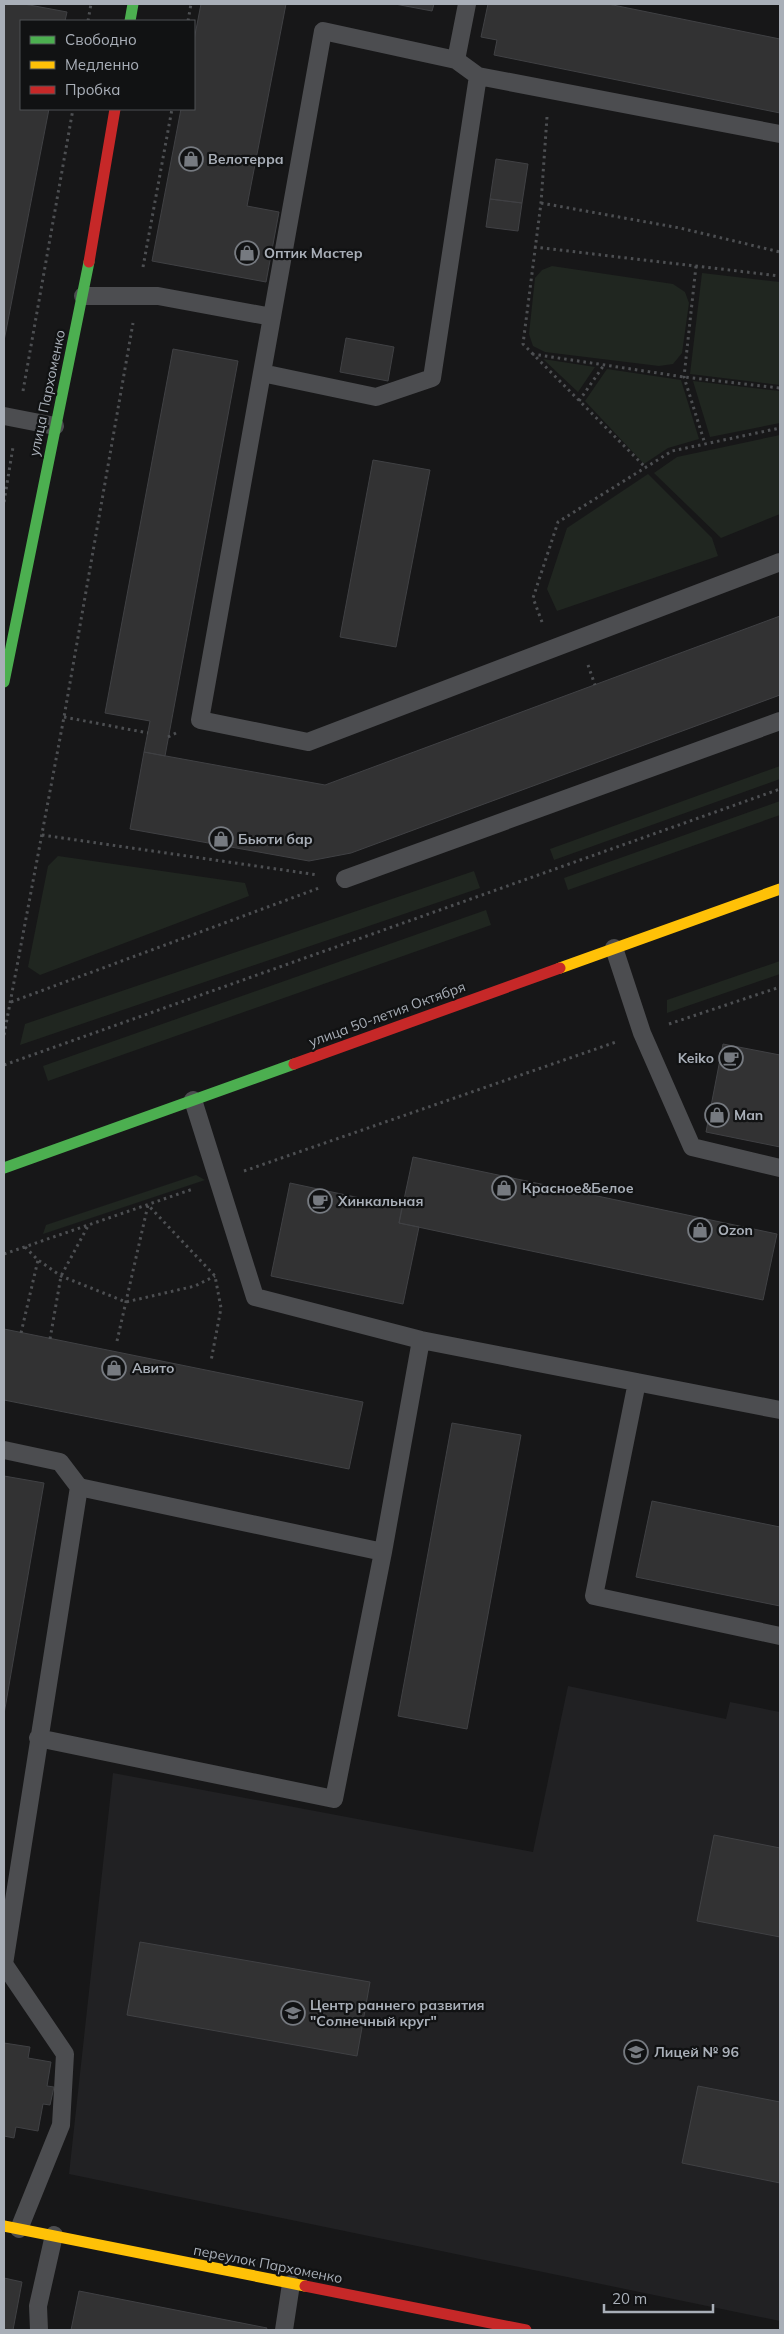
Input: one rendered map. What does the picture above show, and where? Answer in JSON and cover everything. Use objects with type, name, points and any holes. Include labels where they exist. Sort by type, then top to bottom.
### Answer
[{"type":"street","points":[[130,20],[133,4]]},
{"type":"street","name":"улица Пархоменко","points":[[4,678],[83,296],[115,110]]},
{"type":"street","name":"улица 50-летия Октября","points":[[4,1168],[780,889]]},
{"type":"street","name":"переулок Пархоменко","points":[[11,2228],[526,2330]]},
{"type":"lane","points":[[456,60],[467,4]]},
{"type":"lane","points":[[780,134],[549,88],[478,76],[456,60],[323,31],[200,720],[308,742],[780,562]]},
{"type":"lane","points":[[262,373],[376,397],[432,378],[478,76]]},
{"type":"lane","points":[[83,296],[158,296],[272,317]]},
{"type":"lane","points":[[11,417],[55,426]]},
{"type":"lane","points":[[345,879],[780,721]]},
{"type":"lane","points":[[614,948],[642,1033],[692,1147],[780,1168]]},
{"type":"lane","points":[[193,1100],[245,1260],[255,1297],[421,1340],[780,1410]]},
{"type":"lane","points":[[38,1738],[334,1799],[383,1552],[421,1340]]},
{"type":"lane","points":[[638,1382],[594,1596],[780,1636]]},
{"type":"lane","points":[[4,1450],[60,1462],[79,1487],[383,1552]]},
{"type":"lane","points":[[11,2228],[61,2125],[65,2054],[4,1964],[38,1738],[79,1487]]},
{"type":"lane","points":[[38,2330],[38,2306],[54,2236]]},
{"type":"lane","points":[[284,2330],[291,2284]]},
{"type":"path","points":[[88,20],[91,4]]},
{"type":"path","points":[[188,20],[191,4]]},
{"type":"path","points":[[549,88],[541,203],[523,344],[645,467]]},
{"type":"path","points":[[4,502],[11,417],[73,110]]},
{"type":"path","points":[[4,1035],[64,717],[172,110]]},
{"type":"path","points":[[541,203],[680,228],[780,252]]},
{"type":"path","points":[[534,247],[780,276]]},
{"type":"path","points":[[696,266],[684,377],[705,444]]},
{"type":"path","points":[[531,354],[684,377],[780,388]]},
{"type":"path","points":[[579,401],[604,365]]},
{"type":"path","points":[[552,649],[532,598],[558,522],[672,451],[780,428]]},
{"type":"path","points":[[64,717],[148,733]]},
{"type":"path","points":[[4,1065],[780,789]]},
{"type":"path","points":[[42,835],[345,879]]},
{"type":"path","points":[[10,1003],[345,879]]},
{"type":"path","points":[[4,1254],[780,987]]},
{"type":"path","points":[[148,1205],[215,1276],[221,1308],[211,1361]]},
{"type":"path","points":[[117,1341],[148,1205]]},
{"type":"path","points":[[50,1339],[62,1276],[88,1225]]},
{"type":"path","points":[[25,1247],[38,1260],[62,1276],[126,1302],[195,1286],[245,1260]]},
{"type":"path","points":[[21,1333],[38,1260]]},
{"type":"shaded area","points":[[552,266],[673,284],[685,292],[689,303],[682,353],[673,364],[659,366],[545,352],[533,346],[529,334],[535,278],[542,270]]},
{"type":"shaded area","points":[[702,273],[780,282],[780,385],[690,374]]},
{"type":"shaded area","points":[[543,359],[595,367],[578,392]]},
{"type":"shaded area","points":[[607,369],[681,380],[699,439],[668,448],[644,464],[585,401]]},
{"type":"shaded area","points":[[693,381],[780,391],[780,423],[710,437]]},
{"type":"shaded area","points":[[780,435],[780,514],[721,538],[654,473],[677,457]]},
{"type":"shaded area","points":[[648,474],[712,538],[718,556],[557,611],[547,589],[567,528]]},
{"type":"shaded area","points":[[780,766],[780,779],[554,860],[550,849]]},
{"type":"shaded area","points":[[780,801],[780,815],[568,890],[564,878]]},
{"type":"shaded area","points":[[58,856],[245,883],[249,896],[40,975],[28,967],[48,866]]},
{"type":"shaded area","points":[[474,871],[480,888],[20,1045],[25,1024]]},
{"type":"shaded area","points":[[486,910],[491,925],[48,1081],[43,1066]]},
{"type":"shaded area","points":[[780,961],[780,974],[667,1013],[667,1000]]},
{"type":"shaded area","points":[[196,1175],[205,1180],[43,1234],[46,1225]]},
{"type":"shaded area","points":[[568,1686],[726,1719],[730,1702],[780,1712],[780,2321],[69,2174],[113,1773],[533,1852]]},
{"type":"building","points":[[4,4],[24,4],[67,12],[65,20],[20,20],[20,110],[49,110],[4,341]]},
{"type":"building","points":[[201,4],[286,4],[247,206],[279,212],[266,282],[152,261],[181,110],[195,110],[195,35]]},
{"type":"building","points":[[395,4],[434,4],[432,11]]},
{"type":"building","points":[[488,4],[608,4],[780,39],[780,113],[494,55],[497,40],[481,37]]},
{"type":"building","points":[[496,159],[528,164],[522,203],[490,199]]},
{"type":"building","points":[[490,199],[522,203],[518,231],[486,227]]},
{"type":"building","points":[[346,338],[394,347],[388,381],[340,372]]},
{"type":"building","points":[[173,349],[238,361],[165,756],[144,752],[150,721],[105,713]]},
{"type":"building","points":[[373,460],[430,470],[396,647],[340,637]]},
{"type":"building","points":[[780,616],[780,695],[351,853],[309,861],[130,829],[144,752],[325,785]]},
{"type":"building","points":[[723,1044],[780,1055],[780,1147],[706,1132]]},
{"type":"building","points":[[413,1157],[777,1234],[763,1300],[399,1223]]},
{"type":"building","points":[[290,1183],[402,1207],[399,1223],[419,1227],[403,1304],[271,1276]]},
{"type":"building","points":[[4,1329],[363,1402],[349,1469],[4,1400]]},
{"type":"building","points":[[452,1423],[521,1435],[467,1729],[398,1716]]},
{"type":"building","points":[[4,1476],[44,1483],[4,1714]]},
{"type":"building","points":[[652,1501],[780,1527],[780,1606],[636,1577]]},
{"type":"building","points":[[714,1835],[780,1848],[780,1937],[697,1921]]},
{"type":"building","points":[[140,1942],[370,1982],[357,2056],[127,2015]]},
{"type":"building","points":[[4,2043],[30,2047],[28,2058],[51,2062],[47,2086],[54,2087],[50,2105],[43,2104],[38,2131],[16,2127],[14,2138],[4,2136]]},
{"type":"building","points":[[698,2086],[780,2102],[780,2183],[682,2163]]},
{"type":"building","points":[[4,2278],[22,2282],[13,2330],[4,2330]]},
{"type":"building","points":[[79,2291],[267,2328],[266,2330],[71,2330]]},
{"type":"traffic: fast","points":[[130,20],[133,4]]},
{"type":"traffic: fast","points":[[4,682],[89,262]]},
{"type":"traffic: fast","points":[[4,1168],[294,1064]]},
{"type":"traffic: slow","points":[[560,968],[780,889]]},
{"type":"traffic: slow","points":[[4,2226],[305,2286]]},
{"type":"traffic: jam","points":[[89,262],[115,110]]},
{"type":"traffic: jam","points":[[294,1064],[560,968]]},
{"type":"traffic: jam","points":[[305,2286],[526,2330]]},
{"type":"place","name":"Велотерра","points":[[191,159]]},
{"type":"place","name":"Оптик Мастер","points":[[247,253]]},
{"type":"place","name":"Бьюти бар","points":[[221,839]]},
{"type":"place","name":"Keiko","points":[[731,1058]]},
{"type":"place","name":"Man","points":[[717,1115]]},
{"type":"place","name":"Красное&Белое","points":[[504,1188]]},
{"type":"place","name":"Хинкальная","points":[[320,1201]]},
{"type":"place","name":"Ozon","points":[[700,1230]]},
{"type":"place","name":"Авито","points":[[114,1368]]},
{"type":"place","name":"Центр раннего развития \"Солнечный круг\"","points":[[293,2013]]},
{"type":"place","name":"Лицей № 96","points":[[636,2052]]}]
